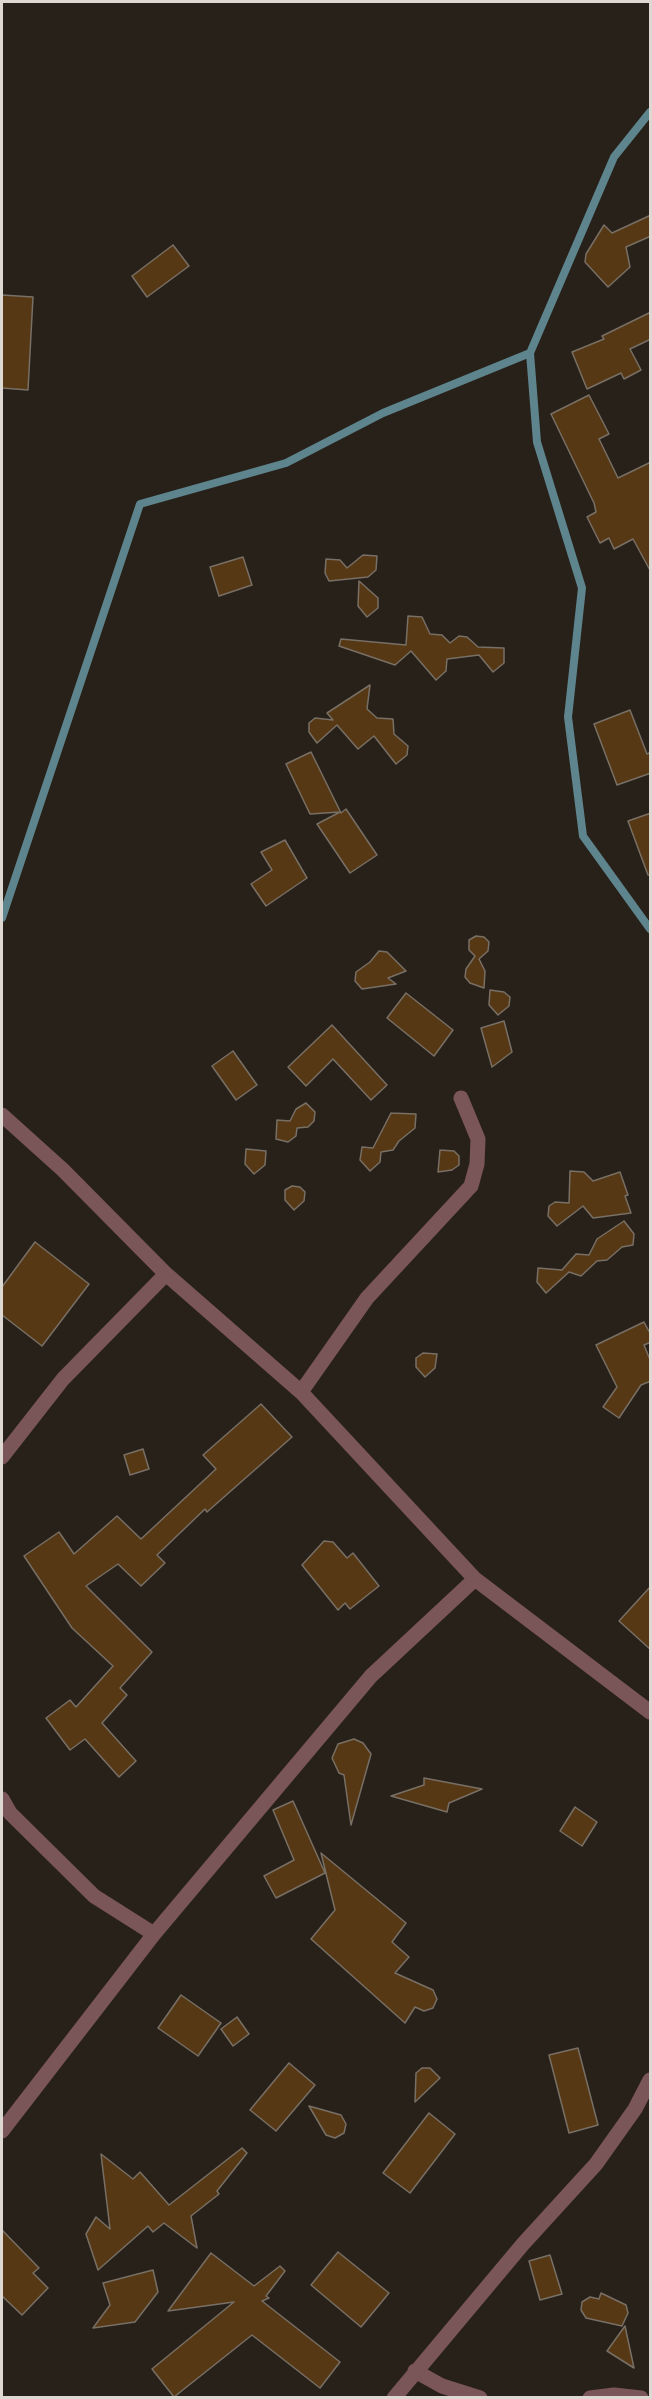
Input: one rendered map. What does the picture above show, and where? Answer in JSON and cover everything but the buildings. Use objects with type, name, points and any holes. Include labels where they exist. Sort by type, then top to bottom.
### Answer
[{"type":"street","points":[[301,1392],[367,1298],[471,1186],[477,1164],[478,1139],[461,1098]]},
{"type":"street","points":[[2,1115],[63,1170],[166,1274],[301,1392],[475,1579],[651,1712]]},
{"type":"street","points":[[2,1456],[63,1380],[166,1274]]},
{"type":"street","points":[[2,2131],[154,1934],[370,1676],[475,1579]]},
{"type":"street","points":[[2,1799],[10,1813],[94,1896],[154,1934]]},
{"type":"street","points":[[394,2397],[596,2164],[635,2109],[651,2080]]},
{"type":"street","points":[[415,2371],[442,2386],[480,2397]]},
{"type":"street","points":[[590,2397],[641,2397]]},
{"type":"waterway","points":[[650,112],[614,157],[530,353],[537,442],[582,588],[568,717],[583,836],[650,929]]},
{"type":"waterway","points":[[2,918],[140,504],[286,463],[383,413],[530,353]]}]
